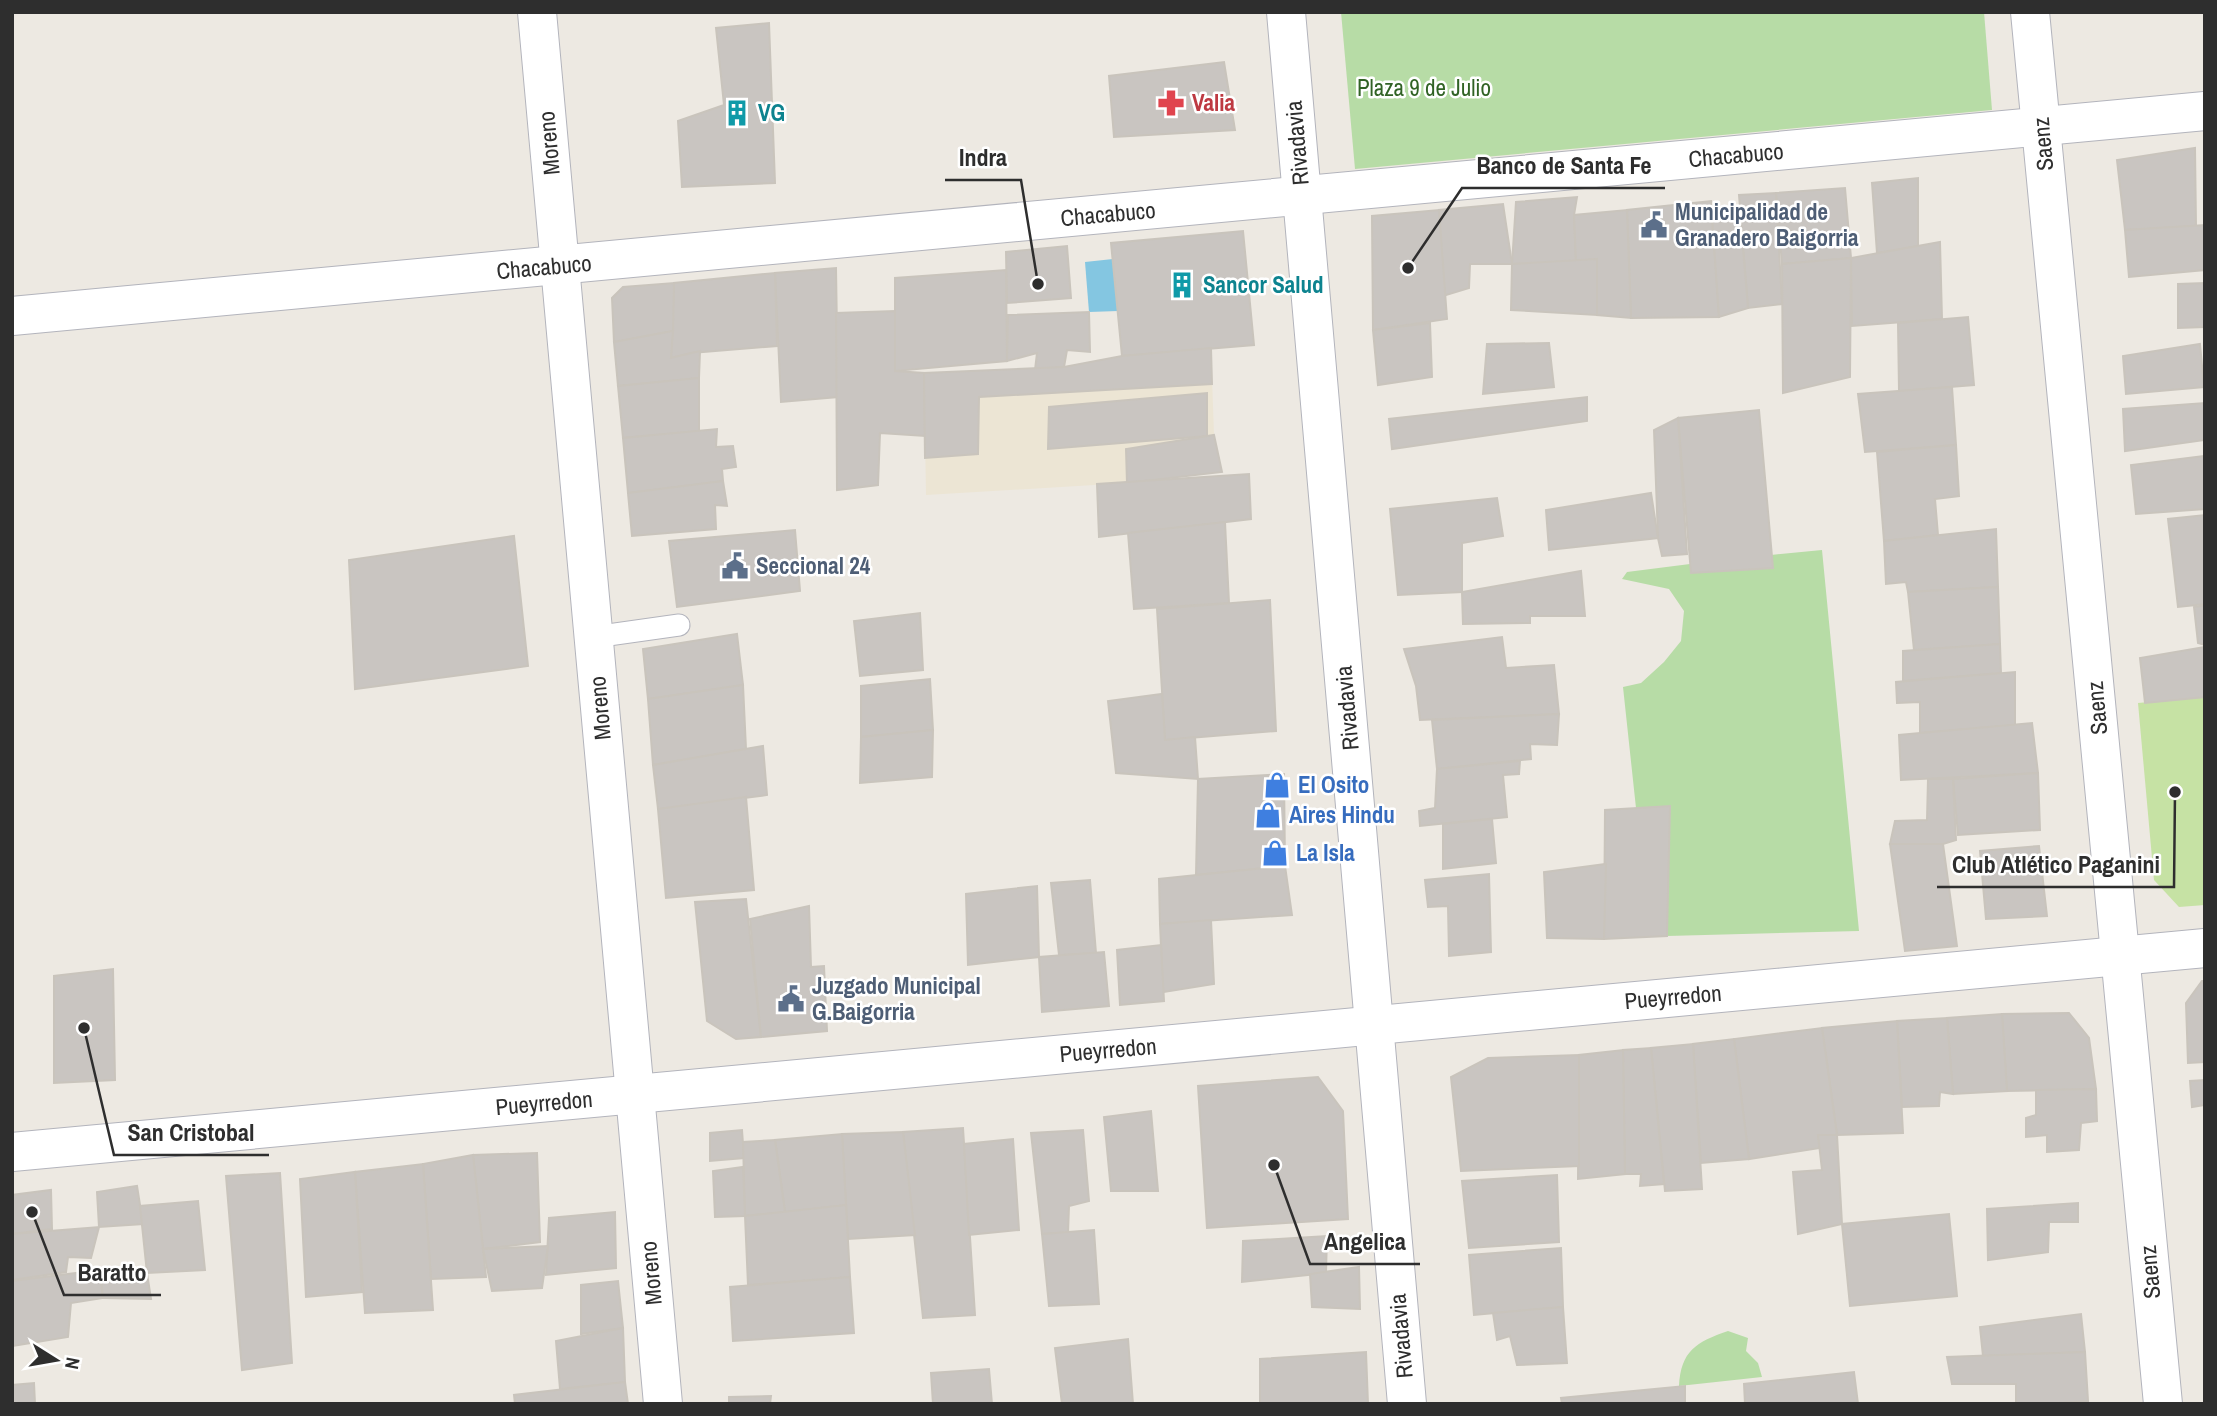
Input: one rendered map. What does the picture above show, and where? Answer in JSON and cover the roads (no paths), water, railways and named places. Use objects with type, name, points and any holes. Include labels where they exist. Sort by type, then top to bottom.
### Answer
[{"type":"street","name":"Moreno","points":[[537,12],[663,1404]]},
{"type":"street","name":"Rivadavia","points":[[1286,12],[1408,1404]]},
{"type":"street","name":"Saenz","points":[[2030,12],[2162,1404]]},
{"type":"street","name":"Chacabuco","points":[[12,316],[2205,111]]},
{"type":"street","name":"Pueyrredon","points":[[12,1152],[2205,948]]},
{"type":"lane","points":[[594,637],[679,625]]},
{"type":"water","points":[[1113,259],[1118,311],[1089,312],[1085,262]]},
{"type":"place","name":"Valia","points":[[1171,103]]},
{"type":"place","name":"VG","points":[[737,113]]},
{"type":"place","name":"Municipalidad de Granadero Baigorria","points":[[1654,225]]},
{"type":"place","name":"Banco de Santa Fe","points":[[1408,268]]},
{"type":"place","name":"Indra","points":[[1038,284]]},
{"type":"place","name":"Sancor Salud","points":[[1182,285]]},
{"type":"place","name":"Seccional 24","points":[[735,566]]},
{"type":"place","name":"El Osito","points":[[1277,785]]},
{"type":"place","name":"Club Atlético Paganini","points":[[2175,792]]},
{"type":"place","name":"Aires Hindu","points":[[1268,815]]},
{"type":"place","name":"La Isla","points":[[1275,853]]},
{"type":"place","name":"Juzgado Municipal G.Baigorria","points":[[791,999]]},
{"type":"place","name":"San Cristobal","points":[[84,1028]]},
{"type":"place","name":"Angelica","points":[[1274,1165]]},
{"type":"place","name":"Baratto","points":[[32,1212]]},
{"type":"park label","name":"Plaza 9 de Julio","points":[[1424,88]]}]
